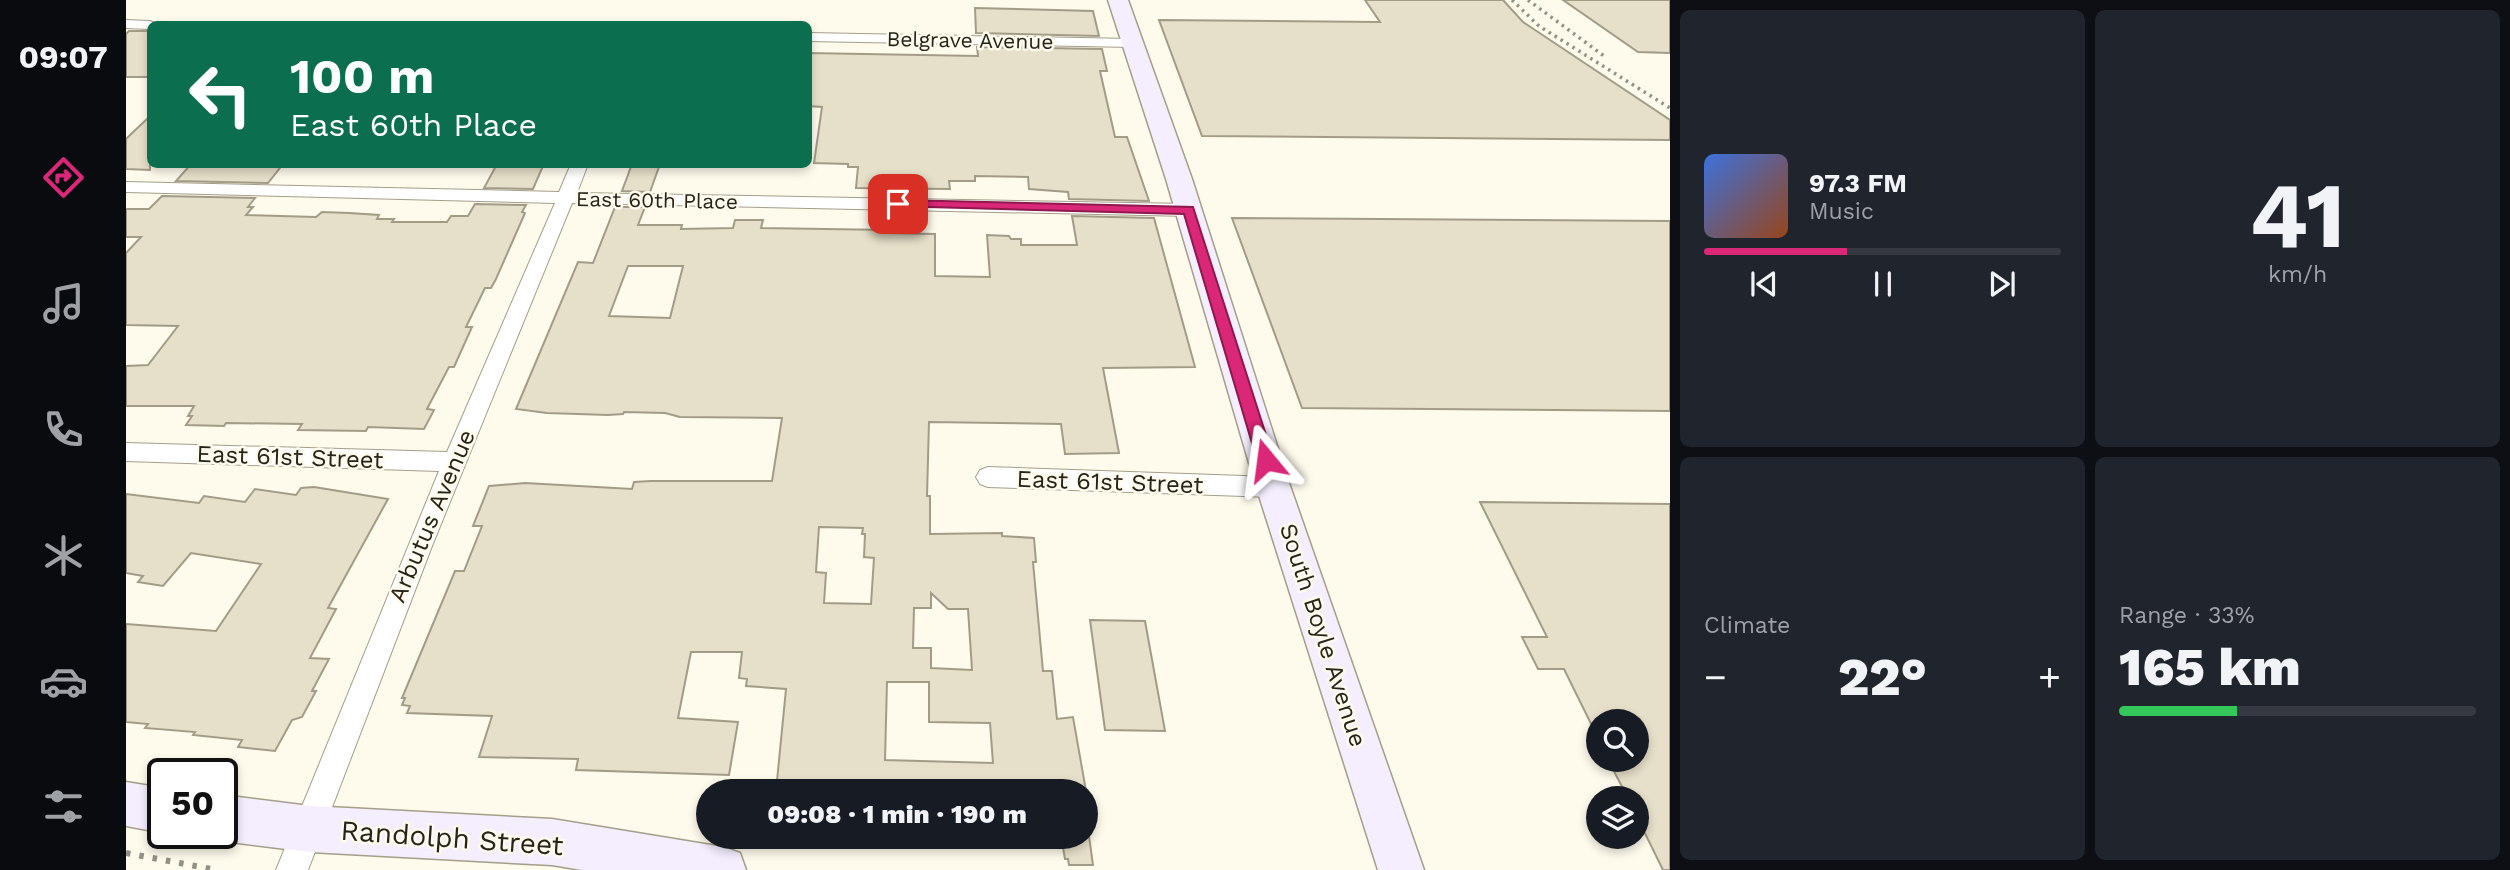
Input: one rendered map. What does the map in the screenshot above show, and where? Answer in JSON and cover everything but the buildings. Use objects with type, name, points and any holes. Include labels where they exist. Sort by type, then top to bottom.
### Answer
[{"type":"main road","name":"South Boyle Avenue","points":[[1118,0],[1189,210],[1274,487],[1401,870]]},
{"type":"main road","points":[[126,804],[147,808]]},
{"type":"main road","name":"Randolph Street","points":[[238,820],[310,830],[552,842],[723,870]]},
{"type":"street","points":[[126,24],[147,25]]},
{"type":"street","name":"Belgrave Avenue","points":[[812,37],[1132,43]]},
{"type":"street","name":"Arbutus Avenue","points":[[292,870],[310,830],[327,776],[454,462],[578,168]]},
{"type":"street","name":"East 60th Place","points":[[126,187],[1189,210]]},
{"type":"street","name":"East 61st Street","points":[[126,452],[454,462]]},
{"type":"street","name":"East 61st Street","points":[[988,477],[1274,487]]},
{"type":"railway","points":[[1512,0],[1539,26],[1670,108]]},
{"type":"railway","points":[[1528,0],[1604,56]]},
{"type":"railway","points":[[126,853],[217,870]]},
{"type":"route","points":[[898,204],[1189,210],[1266,460]]}]
